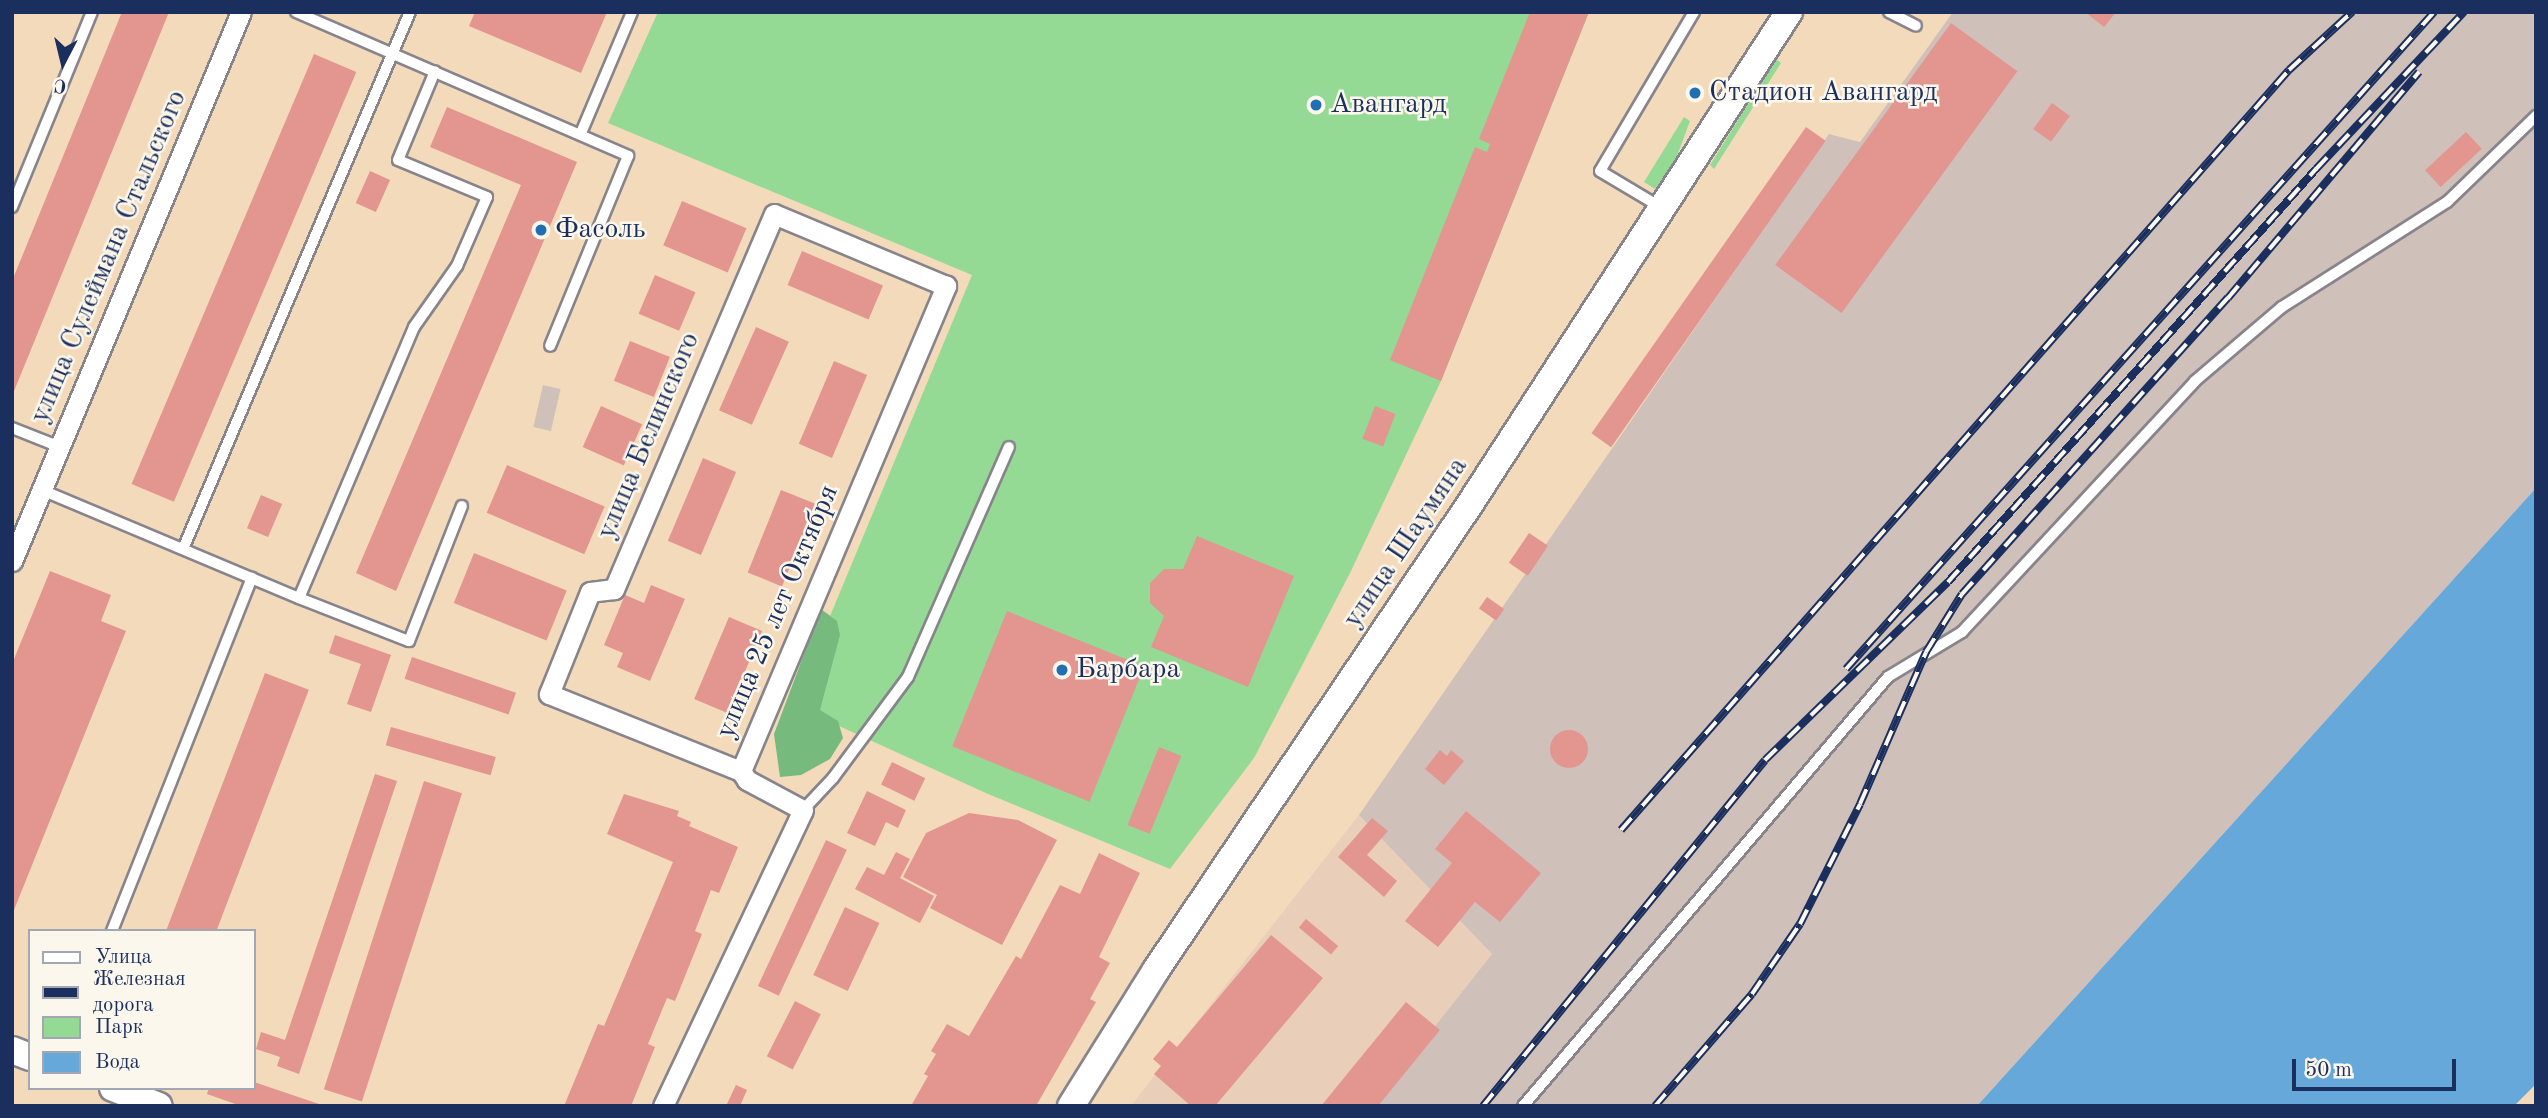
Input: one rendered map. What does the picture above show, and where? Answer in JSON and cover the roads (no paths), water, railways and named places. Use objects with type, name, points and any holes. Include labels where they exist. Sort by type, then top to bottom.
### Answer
[{"type":"main road","name":"улица Шаумяна","points":[[1071,1106],[1156,970],[1330,714],[1789,12]]},
{"type":"main road","points":[[118,1090],[159,1106]]},
{"type":"street","name":"улица Сулеймана Стальского","points":[[12,561],[241,12]]},
{"type":"street","name":"улица Белинского","points":[[741,771],[549,694],[590,592],[614,589],[774,214],[946,286],[923,337]]},
{"type":"street","name":"улица 25 лет Октября","points":[[803,810],[747,780],[741,771],[923,337]]},
{"type":"street","points":[[663,1106],[803,810]]},
{"type":"lane","points":[[12,207],[92,12]]},
{"type":"lane","points":[[296,12],[581,133],[628,156],[550,346]]},
{"type":"lane","points":[[183,549],[411,12]]},
{"type":"lane","points":[[581,133],[632,12]]},
{"type":"lane","points":[[1663,208],[1600,172],[1694,12]]},
{"type":"lane","points":[[1889,12],[1916,26]]},
{"type":"lane","points":[[299,598],[414,327],[457,267],[486,197],[398,160],[435,71]]},
{"type":"lane","points":[[1523,1106],[1888,677],[1962,632],[2195,381],[2283,307],[2447,202],[2536,116]]},
{"type":"lane","points":[[12,428],[60,447]]},
{"type":"lane","points":[[803,810],[833,778],[908,677],[1009,447]]},
{"type":"lane","points":[[42,490],[409,641],[462,506]]},
{"type":"lane","points":[[113,929],[252,578]]},
{"type":"water","points":[[2536,488],[2536,1084],[2514,1106],[1977,1106]]},
{"type":"railway","points":[[1621,830],[2289,70],[2352,12]]},
{"type":"railway","points":[[1846,669],[2434,12]]},
{"type":"railway","points":[[1483,1106],[1765,760],[1948,582],[2316,169],[2464,12]]},
{"type":"railway","points":[[1655,1106],[1752,994],[1800,924],[1860,804],[1926,652],[1962,594],[2228,298],[2419,72]]},
{"type":"place","name":"Стадион Авангард","points":[[1695,93]]},
{"type":"place","name":"Авангард","points":[[1316,105]]},
{"type":"place","name":"Фасоль","points":[[541,230]]},
{"type":"place","name":"Барбара","points":[[1062,670]]}]
